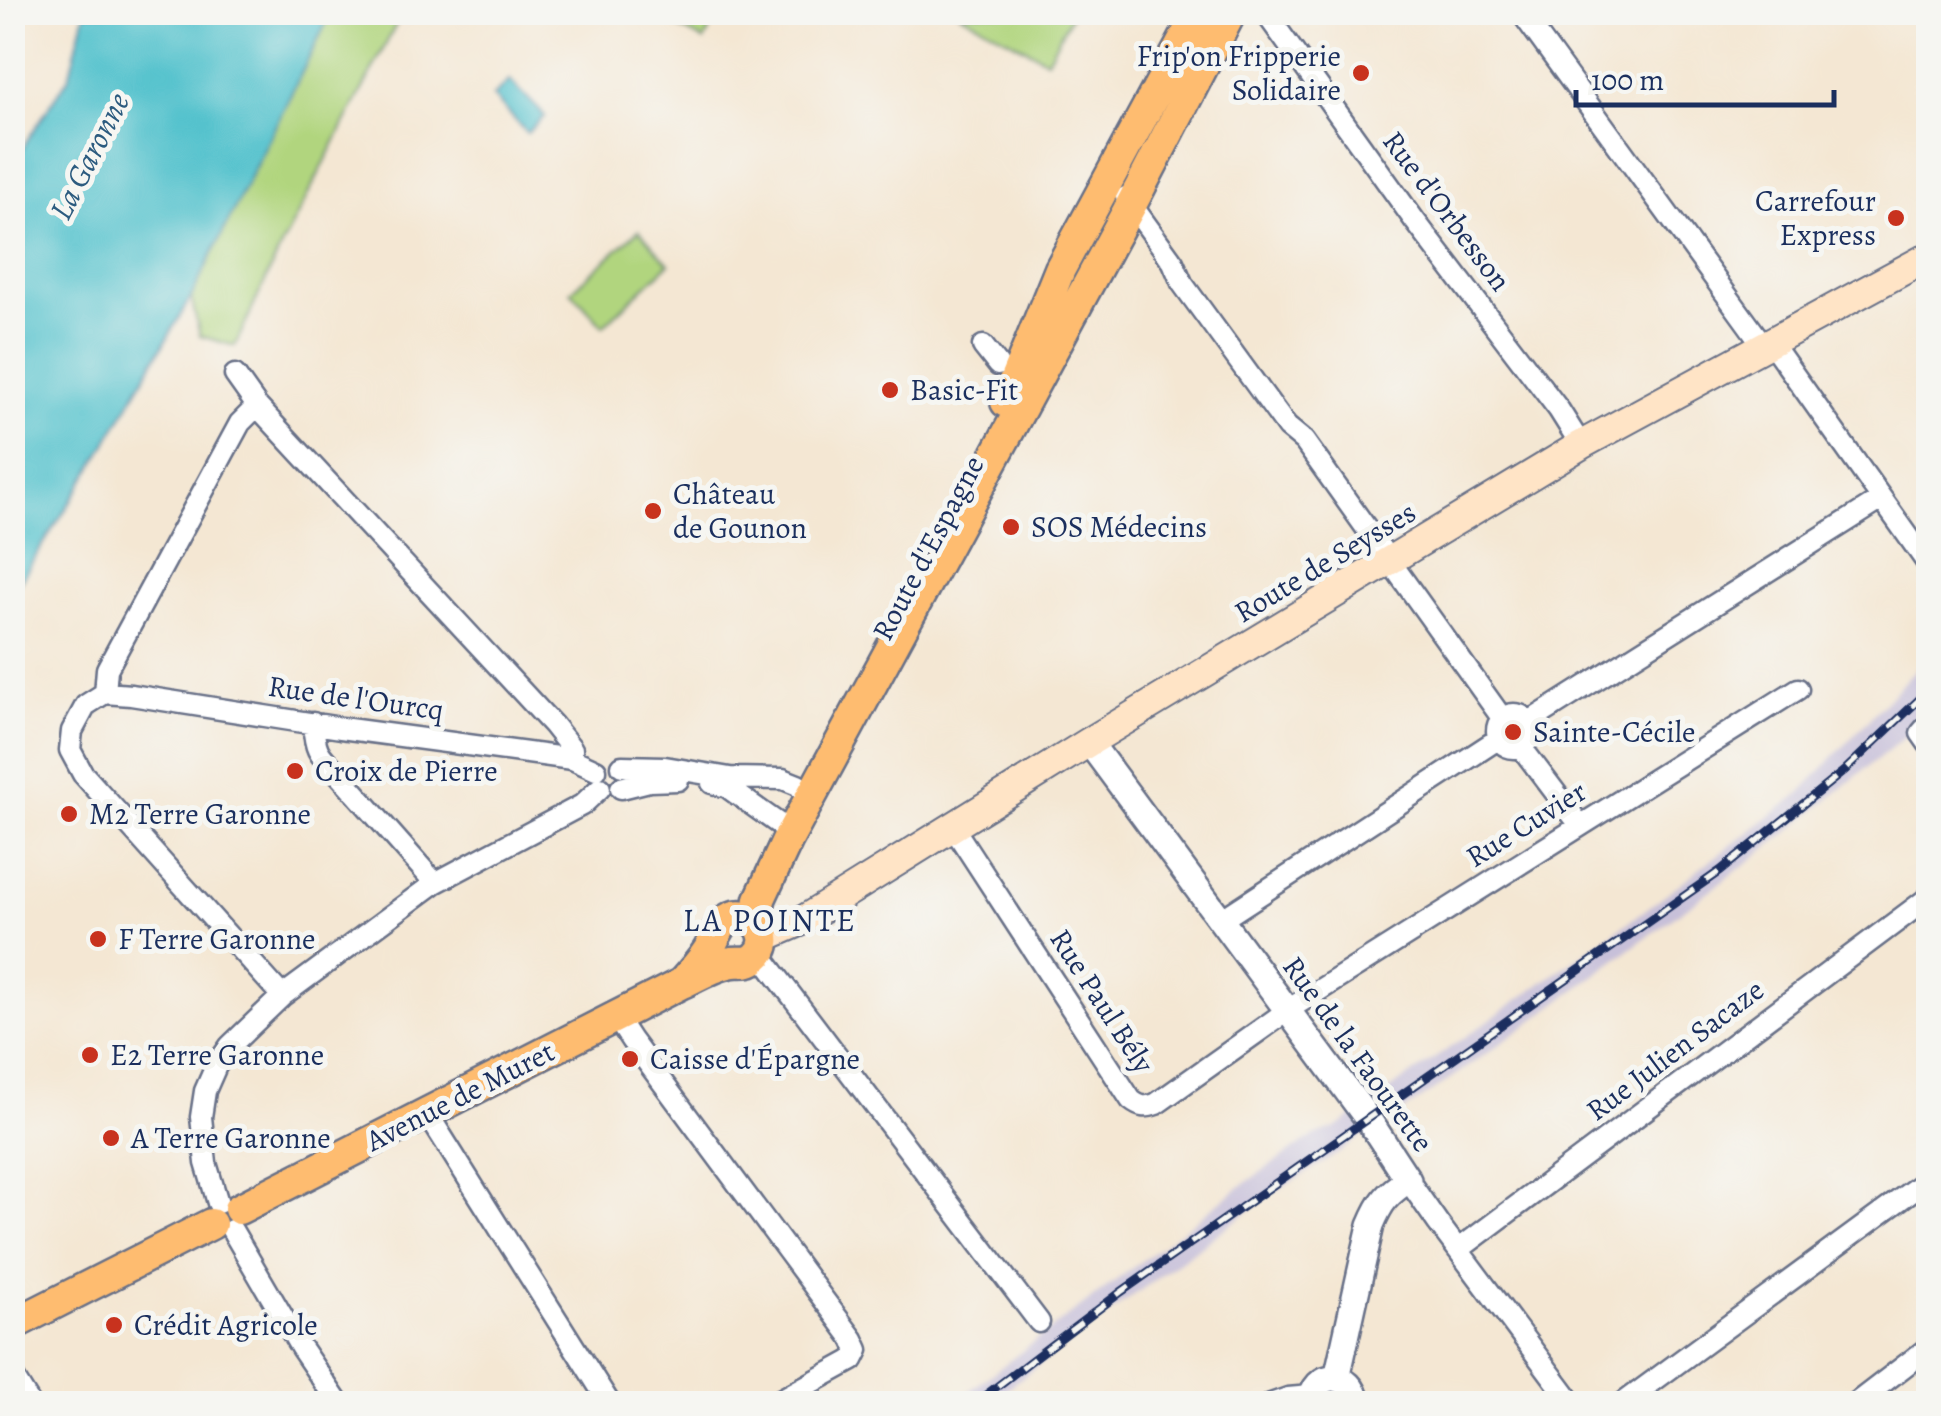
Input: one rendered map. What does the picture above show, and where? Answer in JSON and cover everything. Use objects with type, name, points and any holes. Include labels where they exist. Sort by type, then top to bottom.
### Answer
[{"type":"main road","name":"Route d'Espagne","points":[[745,938],[796,808],[1007,400],[1060,269],[1200,12]]},
{"type":"main road","name":"Route d'Espagne","points":[[796,808],[1131,206],[1231,12]]},
{"type":"main road","name":"Route de Seysses","points":[[745,938],[800,922],[1089,742],[1582,446],[1928,257]]},
{"type":"main road","name":"Avenue de Muret","points":[[12,1325],[682,983],[745,938]]},
{"type":"street","name":"Rue d'Orbesson","points":[[1265,12],[1582,446]]},
{"type":"street","points":[[1521,12],[1928,564]]},
{"type":"street","points":[[1112,174],[1173,262],[1182,283],[1288,427],[1304,441],[1390,561],[1500,728],[1504,746],[1522,746],[1531,736],[1529,722],[1516,713],[1500,728],[1221,920]]},
{"type":"street","points":[[983,346],[998,364]]},
{"type":"street","points":[[235,375],[257,406],[553,725],[572,749],[572,759]]},
{"type":"street","points":[[257,406],[240,423],[107,669],[106,693],[86,704],[72,731],[70,750],[84,774],[282,996]]},
{"type":"street","points":[[1529,722],[1882,498]]},
{"type":"street","name":"Rue Cuvier","points":[[1287,1011],[1798,689]]},
{"type":"street","name":"Rue de l'Ourcq","points":[[106,693],[572,759],[606,782]]},
{"type":"street","points":[[530,752],[538,722],[534,707]]},
{"type":"street","points":[[314,722],[314,743],[319,756],[435,884]]},
{"type":"street","points":[[1928,725],[1921,733],[1928,743]]},
{"type":"street","points":[[336,771],[334,757],[341,728]]},
{"type":"street","name":"Rue de la Faourette","points":[[1089,742],[1573,1404]]},
{"type":"street","points":[[1522,746],[1580,825]]},
{"type":"street","points":[[340,1404],[301,1348],[225,1216],[206,1163],[201,1117],[205,1091],[230,1046],[282,996],[435,884],[582,804],[606,782],[626,780],[622,766],[665,767],[730,778],[783,779],[796,808]]},
{"type":"street","points":[[606,782],[705,782],[796,808]]},
{"type":"street","name":"Rue Paul Bély","points":[[953,827],[1138,1106],[1156,1104],[1287,1011]]},
{"type":"street","name":"Rue Julien Sacaze","points":[[1458,1250],[1928,898]]},
{"type":"street","points":[[745,938],[1039,1322]]},
{"type":"street","points":[[616,1017],[858,1350],[853,1360],[772,1404]]},
{"type":"street","points":[[427,1113],[601,1403]]},
{"type":"street","points":[[1622,1404],[1928,1179]]},
{"type":"street","points":[[1337,1378],[1371,1225],[1387,1194],[1408,1180]]},
{"type":"street","points":[[1855,1404],[1928,1348]]},
{"type":"street","points":[[12,1376],[30,1404]]},
{"type":"street","points":[[1271,1404],[1288,1398],[1311,1400],[1316,1386],[1337,1378],[1354,1390],[1357,1404]]},
{"type":"shaded area","points":[[1928,656],[1928,714],[1781,838],[1523,1028],[1387,1123],[1273,1193],[987,1403],[952,1404],[1245,1183],[1314,1136],[1336,1128],[1637,916],[1798,795]]},
{"type":"green space","points":[[669,12],[719,13],[704,41],[665,20]]},
{"type":"green space","points":[[331,13],[402,13],[282,245],[235,346],[200,336],[191,297]]},
{"type":"green space","points":[[959,13],[1072,13],[1047,60]]},
{"type":"green space","points":[[639,230],[669,264],[603,326],[571,291]]},
{"type":"water","name":"La Garonne","points":[[85,13],[331,13],[191,297],[92,468],[13,592],[13,168],[69,77]]},
{"type":"water","points":[[510,80],[545,116],[527,133],[493,96]]},
{"type":"railway","points":[[974,1404],[1121,1292],[1720,871],[1844,771],[1928,691]]},
{"type":"place","name":"Frip'on Fripperie Solidaire","points":[[1361,73]]},
{"type":"place","name":"Carrefour Express","points":[[1896,218]]},
{"type":"place","name":"Basic-Fit","points":[[890,390]]},
{"type":"place","name":"Château de Gounon","points":[[653,511]]},
{"type":"place","name":"SOS Médecins","points":[[1011,527]]},
{"type":"place","name":"Sainte-Cécile","points":[[1513,732]]},
{"type":"place","name":"Croix de Pierre","points":[[295,771]]},
{"type":"place","name":"M2 Terre Garonne","points":[[69,814]]},
{"type":"place","name":"F Terre Garonne","points":[[98,939]]},
{"type":"place","name":"E2 Terre Garonne","points":[[90,1055]]},
{"type":"place","name":"Caisse d'Épargne","points":[[630,1059]]},
{"type":"place","name":"A Terre Garonne","points":[[111,1138]]},
{"type":"place","name":"Crédit Agricole","points":[[114,1325]]},
{"type":"district","name":"LA POINTE","points":[[770,920]]}]
